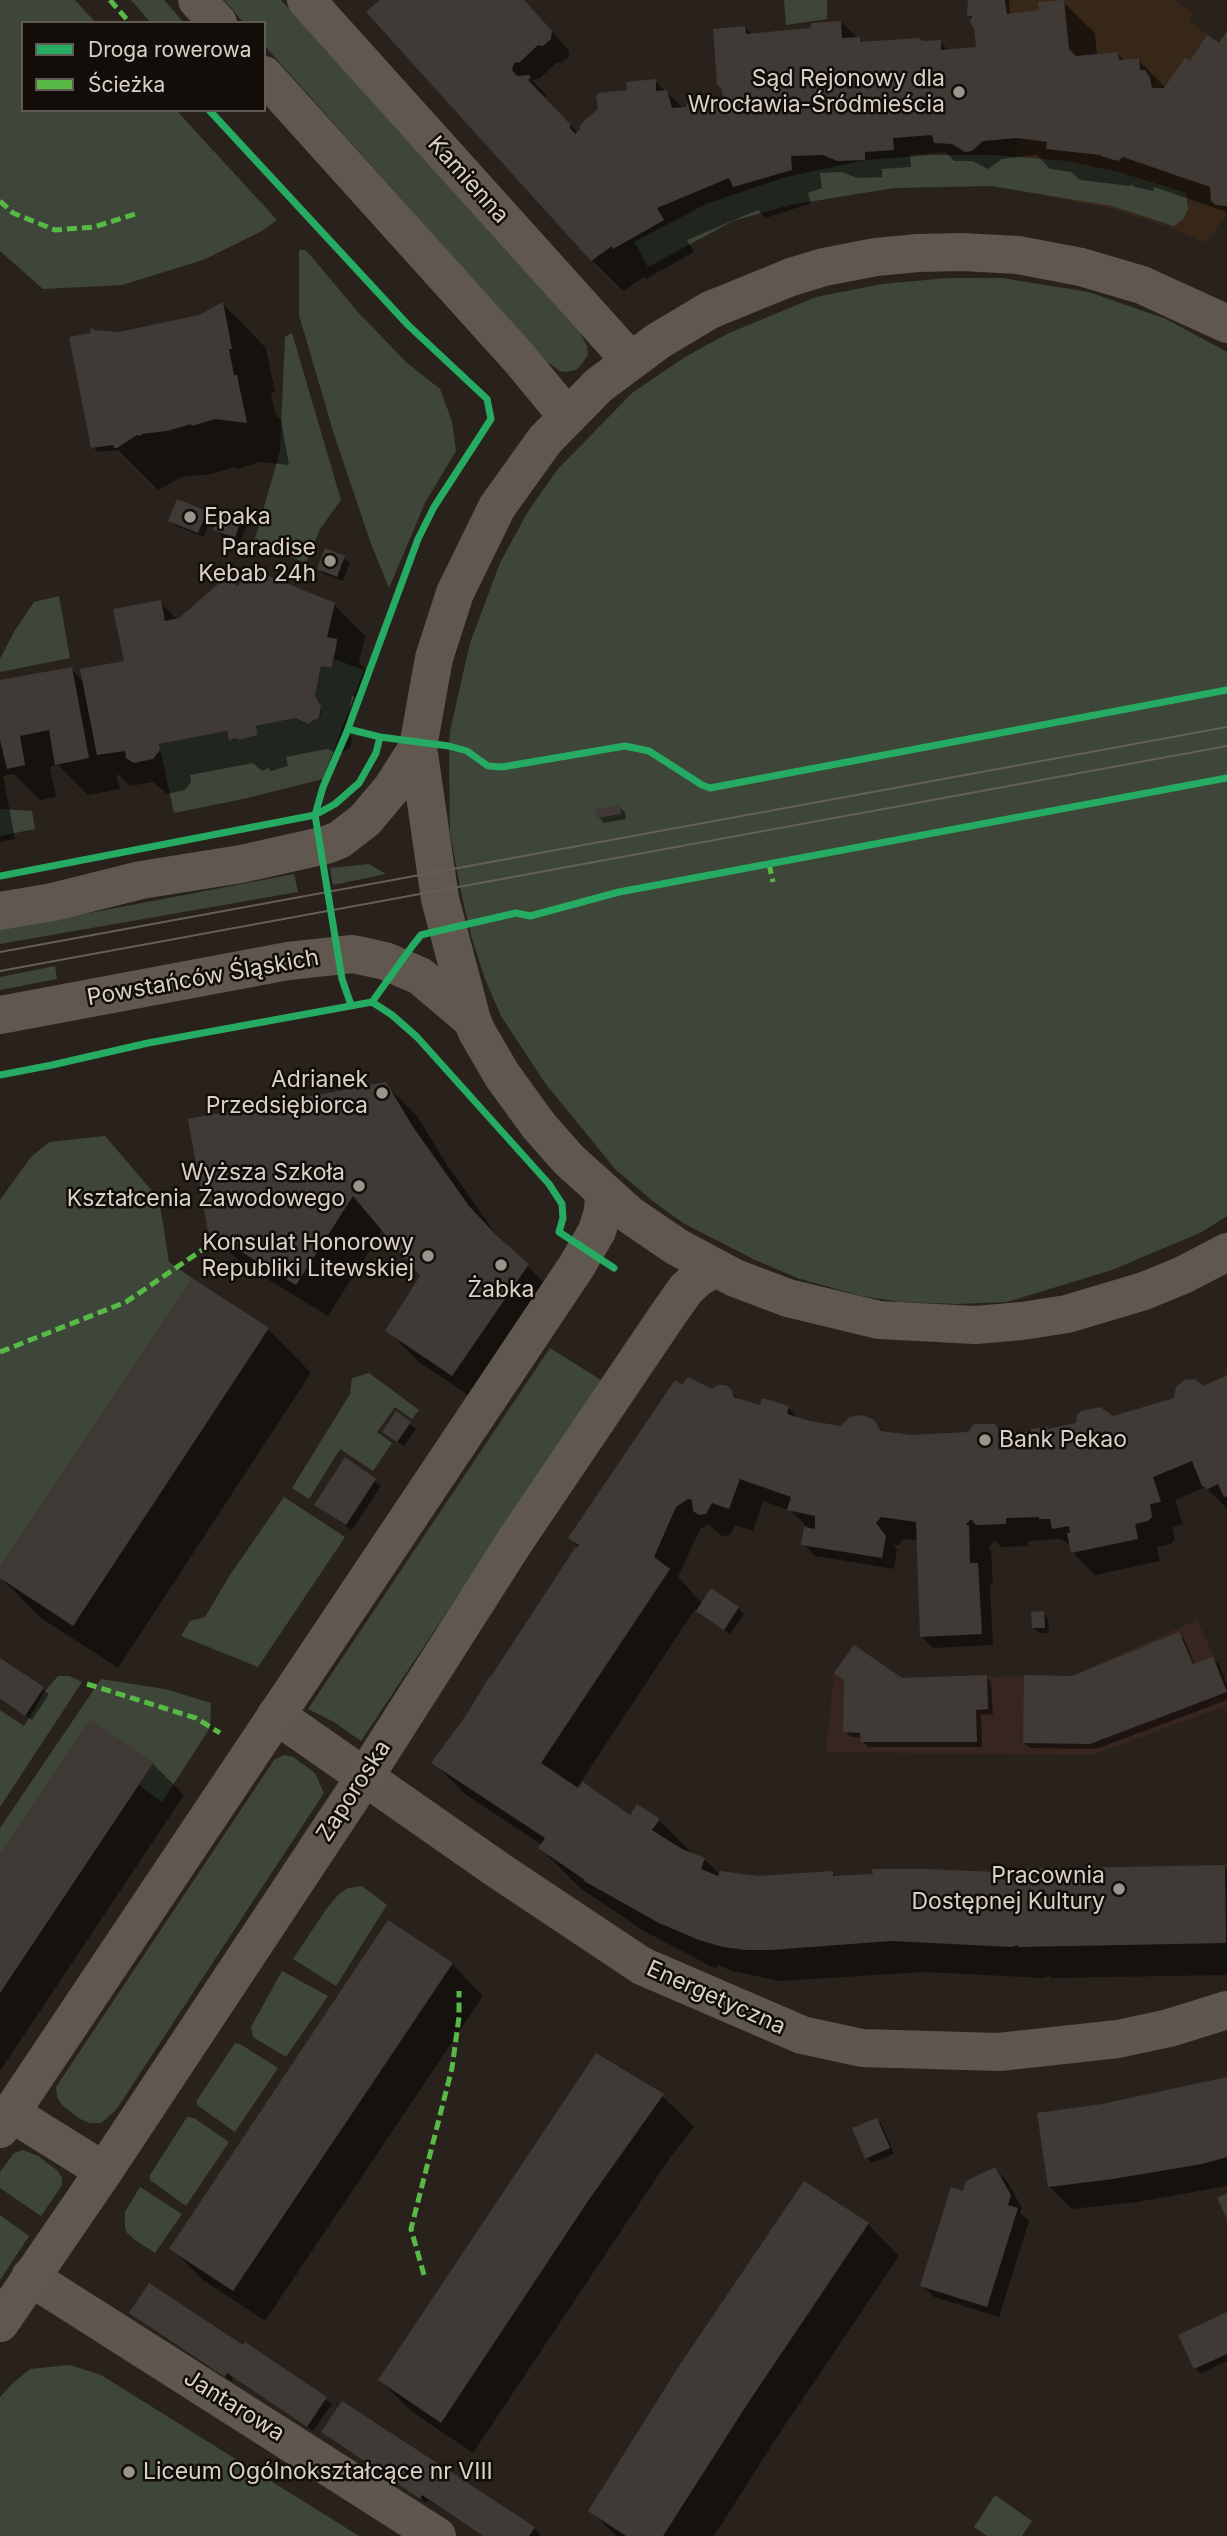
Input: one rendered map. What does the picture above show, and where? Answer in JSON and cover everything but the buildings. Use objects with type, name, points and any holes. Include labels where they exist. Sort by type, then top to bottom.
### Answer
[{"type":"main road","points":[[197,0],[216,21]]},
{"type":"main road","name":"Kamienna","points":[[306,0],[631,360]]},
{"type":"main road","points":[[266,77],[519,358],[567,416]]},
{"type":"main road","points":[[1218,309],[1080,267],[1018,255],[962,251],[863,260],[791,277],[710,310],[671,332],[631,360],[567,416],[531,458],[497,507],[454,593],[434,658],[418,747],[440,899],[472,1020],[502,1074],[538,1126],[604,1194],[671,1243],[715,1268],[788,1298],[879,1320],[975,1325],[1067,1314],[1144,1292],[1227,1252]]},
{"type":"main road","points":[[0,911],[53,902],[141,880],[241,864],[339,840],[365,820],[392,788],[418,747]]},
{"type":"main road","name":"Powstańców Śląskich","points":[[0,1015],[288,961],[352,954],[385,961],[420,976],[472,1020]]},
{"type":"main road","points":[[104,2171],[5,2121],[590,1246],[600,1220],[604,1194]]},
{"type":"main road","name":"Zaporoska","points":[[0,2323],[104,2171],[364,1778],[515,1541],[667,1316],[686,1289],[715,1268]]},
{"type":"street","name":"Energetyczna","points":[[276,1715],[364,1778],[642,1966],[802,2035],[862,2048],[999,2052],[1118,2039],[1169,2028],[1227,2010]]},
{"type":"street","name":"Jantarowa","points":[[30,2277],[437,2536]]},
{"type":"shaded area","points":[[1006,0],[1175,0],[1194,13],[1188,21],[1227,48],[1227,212],[1210,238],[1203,242],[1174,229],[1113,209],[1016,190],[1017,138]]},
{"type":"shaded area","points":[[1197,1620],[1227,1685],[1227,1705],[1093,1755],[826,1752],[834,1673],[854,1645],[902,1678],[1072,1676]]},
{"type":"green space","points":[[0,0],[75,0],[94,21],[21,21],[21,112],[178,112],[277,220],[262,231],[203,260],[122,285],[43,289],[0,251]]},
{"type":"green space","points":[[131,0],[164,0],[182,21],[149,21]]},
{"type":"green space","points":[[224,0],[281,0],[580,333],[587,346],[588,355],[576,370],[560,371],[547,362],[266,47],[266,21],[242,21]]},
{"type":"green space","points":[[784,0],[827,0],[827,19],[786,25]]},
{"type":"green space","points":[[931,155],[995,155],[1067,161],[1119,172],[1186,193],[1188,209],[1183,219],[1174,226],[1112,206],[991,186],[894,188],[790,205],[733,221],[648,267],[634,242],[706,204],[782,178],[865,160]]},
{"type":"green space","points":[[299,250],[305,250],[311,256],[357,311],[406,362],[440,389],[452,421],[456,451],[425,503],[389,588],[371,544],[333,431],[299,315]]},
{"type":"green space","points":[[948,278],[1002,278],[1089,292],[1166,319],[1227,352],[1227,1216],[1202,1232],[1112,1270],[1007,1302],[958,1304],[900,1302],[862,1296],[800,1279],[755,1260],[683,1223],[616,1170],[545,1083],[501,1016],[485,979],[472,939],[450,833],[449,749],[450,731],[470,643],[500,563],[527,513],[557,470],[632,393],[685,357],[729,333],[816,297],[882,284]]},
{"type":"green space","points":[[292,333],[341,500],[320,529],[306,563],[254,542],[280,451],[285,337]]},
{"type":"green space","points":[[59,596],[70,658],[0,672],[0,659],[34,602]]},
{"type":"green space","points":[[334,659],[364,670],[323,779],[174,813],[159,744],[227,731],[229,741],[235,738],[238,740],[258,735],[256,726],[295,718],[304,723],[312,722],[321,714],[320,703],[315,696],[321,666],[330,668]]},
{"type":"green space","points":[[0,809],[32,811],[35,829],[0,836]]},
{"type":"green space","points":[[369,864],[386,874],[333,885],[330,868]]},
{"type":"green space","points":[[294,874],[298,892],[0,944],[0,930]]},
{"type":"green space","points":[[55,966],[57,979],[0,990],[0,977]]},
{"type":"green space","points":[[105,1136],[159,1199],[169,1262],[192,1278],[0,1568],[0,1200],[31,1157],[49,1142]]},
{"type":"green space","points":[[550,1348],[601,1380],[361,1741],[334,1722],[308,1709]]},
{"type":"green space","points":[[369,1373],[419,1410],[412,1419],[395,1407],[377,1432],[392,1443],[373,1471],[340,1449],[309,1499],[292,1488],[350,1394],[352,1378]]},
{"type":"green space","points":[[284,1497],[345,1537],[258,1667],[181,1636],[190,1621],[205,1617],[230,1575]]},
{"type":"green space","points":[[58,1676],[69,1676],[82,1682],[0,1807],[0,1710],[24,1726]]},
{"type":"green space","points":[[101,1679],[165,1689],[211,1703],[210,1728],[162,1802],[139,1785],[154,1762],[0,1854],[0,1828]]},
{"type":"green space","points":[[284,1755],[293,1757],[315,1773],[324,1793],[116,2110],[101,2123],[80,2119],[62,2105],[57,2097],[56,2087],[274,1760]]},
{"type":"green space","points":[[362,1886],[387,1905],[336,1986],[293,1959],[339,1894],[348,1888]]},
{"type":"green space","points":[[282,1971],[328,1996],[286,2057],[253,2037],[251,2027]]},
{"type":"green space","points":[[235,2043],[278,2068],[235,2132],[197,2105],[197,2100]]},
{"type":"green space","points":[[187,2117],[194,2118],[229,2142],[186,2206],[150,2180],[150,2175]]},
{"type":"green space","points":[[23,2150],[38,2156],[58,2171],[62,2178],[62,2185],[41,2216],[0,2188],[0,2172],[14,2153]]},
{"type":"green space","points":[[140,2187],[182,2214],[155,2253],[135,2240],[125,2227],[125,2212]]},
{"type":"green space","points":[[0,2215],[29,2236],[0,2280]]},
{"type":"green space","name":"Liceum Ogólnokształcące nr VIII","points":[[70,2365],[101,2375],[359,2536],[0,2536],[0,2397],[30,2369]]},
{"type":"green space","points":[[995,2495],[1032,2521],[1022,2536],[987,2536],[974,2527]]},
{"type":"tram line","points":[[0,952],[1227,727]]},
{"type":"tram line","points":[[0,971],[1227,746]]},
{"type":"marked path","points":[[110,0],[128,21]]},
{"type":"marked path","points":[[0,201],[13,213],[55,230],[94,227],[135,214]]},
{"type":"marked path","points":[[769,864],[773,882]]},
{"type":"marked path","points":[[0,1352],[126,1302],[202,1250]]},
{"type":"marked path","points":[[87,1684],[196,1718],[220,1733]]},
{"type":"marked path","points":[[424,2275],[411,2229],[452,2068],[459,2017],[459,1991]]},
{"type":"cycle path","points":[[211,112],[408,325],[487,399],[491,419],[434,507],[418,539],[346,734],[323,787],[315,815],[342,979],[351,1005]]},
{"type":"cycle path","points":[[348,729],[380,737],[449,746],[467,751],[488,766],[502,767],[625,746],[649,751],[710,788],[1227,690]]},
{"type":"cycle path","points":[[0,876],[315,815],[335,804],[359,783],[376,753],[380,737]]},
{"type":"cycle path","points":[[372,1002],[421,935],[516,913],[530,916],[619,892],[1227,778]]},
{"type":"cycle path","points":[[0,1075],[148,1043],[372,1002],[417,1037],[549,1184],[562,1204],[563,1218],[559,1232],[614,1268]]},
{"type":"place","name":"Sąd Rejonowy dla Wrocławia-Śródmieścia","points":[[959,92]]},
{"type":"place","name":"Epaka","points":[[190,517]]},
{"type":"place","name":"Paradise Kebab 24h","points":[[330,561]]},
{"type":"place","name":"Adrianek Przedsiębiorca","points":[[382,1093]]},
{"type":"place","name":"Wyższa Szkoła Kształcenia Zawodowego","points":[[359,1186]]},
{"type":"place","name":"Konsulat Honorowy Republiki Litewskiej","points":[[428,1256]]},
{"type":"place","name":"Żabka","points":[[501,1265]]},
{"type":"place","name":"Bank Pekao","points":[[985,1440]]},
{"type":"place","name":"Pracownia Dostępnej Kultury","points":[[1119,1889]]},
{"type":"place","name":"Liceum Ogólnokształcące nr VIII","points":[[129,2472]]}]
